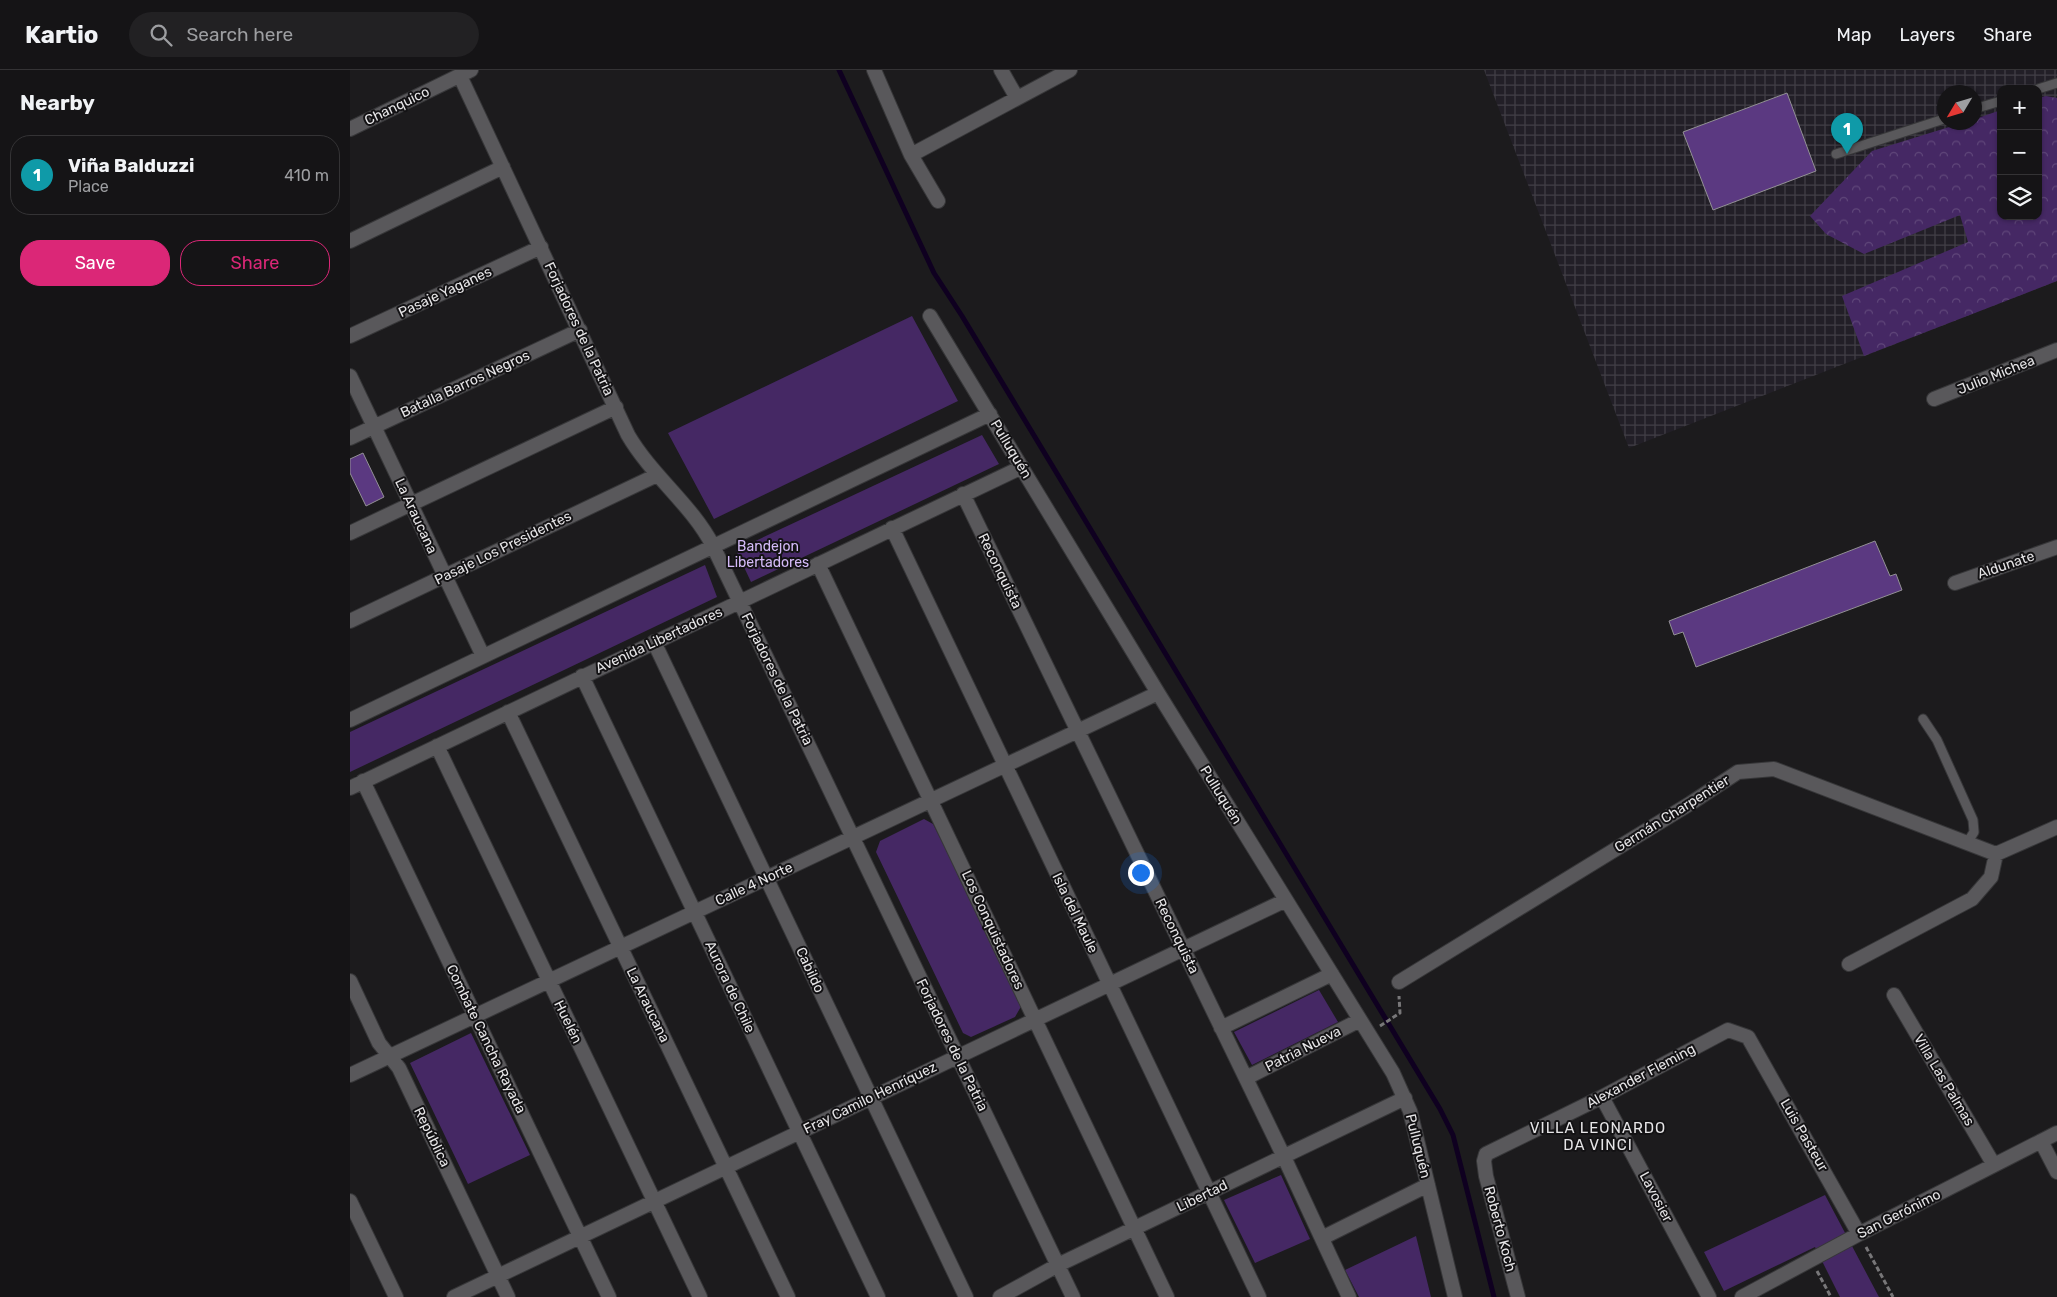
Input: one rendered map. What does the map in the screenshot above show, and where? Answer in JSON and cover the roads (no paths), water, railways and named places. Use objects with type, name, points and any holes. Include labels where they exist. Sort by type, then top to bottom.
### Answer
[{"type":"street","points":[[874,70],[911,155],[938,201]]},
{"type":"street","points":[[1002,70],[1017,98]]},
{"type":"street","points":[[911,155],[1070,70]]},
{"type":"street","name":"Chanquico","points":[[350,129],[466,73]]},
{"type":"street","name":"Forjadores de la Patria","points":[[466,73],[503,168],[635,447],[706,532],[1073,1297]]},
{"type":"street","points":[[350,240],[503,168]]},
{"type":"street","name":"Pasaje Yaganes","points":[[350,336],[541,247]]},
{"type":"street","name":"Pulluquén","points":[[930,316],[1158,693],[1393,1073],[1405,1098],[1455,1297]]},
{"type":"street","name":"Batalla Barros Negros","points":[[350,438],[580,330]]},
{"type":"street","name":"Julio Michea","points":[[1934,399],[2057,350]]},
{"type":"street","name":"La Araucana","points":[[350,376],[482,656]]},
{"type":"street","points":[[350,534],[616,408]]},
{"type":"street","points":[[350,720],[990,414]]},
{"type":"street","name":"Avenida Libertadores","points":[[350,788],[1022,467]]},
{"type":"street","name":"Pasaje Los Presidentes","points":[[350,622],[657,475]]},
{"type":"street","name":"Reconquista","points":[[963,494],[1222,1028],[1349,1297]]},
{"type":"street","name":"Isla del Maule","points":[[892,528],[1258,1297]]},
{"type":"street","name":"Aldunate","points":[[1955,583],[2057,547]]},
{"type":"street","name":"Los Conquistadores","points":[[818,564],[1167,1297]]},
{"type":"street","name":"Cabildo","points":[[654,642],[966,1297]]},
{"type":"street","name":"Aurora de Chile","points":[[582,676],[878,1297]]},
{"type":"street","name":"Calle 4 Norte","points":[[350,1075],[1158,693]]},
{"type":"street","name":"La Araucana","points":[[508,712],[788,1297]]},
{"type":"street","name":"Huelén","points":[[437,746],[700,1297]]},
{"type":"street","name":"Germán Charpentier","points":[[1399,982],[1692,803],[1738,772],[1774,769],[1996,854]]},
{"type":"street","name":"Combate Cancha Rayada","points":[[363,781],[609,1297]]},
{"type":"street","points":[[1849,964],[1972,899],[1991,877],[1996,854],[2057,827]]},
{"type":"street","name":"Fray Camilo Henríquez","points":[[454,1297],[1286,900]]},
{"type":"street","points":[[1222,1028],[1332,974]]},
{"type":"street","name":"República","points":[[350,981],[380,1043],[399,1068],[508,1297]]},
{"type":"street","name":"Villa Las Palmas","points":[[1894,995],[1994,1165]]},
{"type":"street","name":"Patria Nueva","points":[[1246,1078],[1360,1020]]},
{"type":"street","name":"Alexander Fleming","points":[[1484,1161],[1486,1154],[1602,1097],[1728,1030],[1748,1037]]},
{"type":"street","name":"Luis Pasteur","points":[[1748,1037],[1859,1234]]},
{"type":"street","name":"Lavosier","points":[[1602,1097],[1709,1297]]},
{"type":"street","name":"Libertad","points":[[1000,1297],[1058,1265],[1405,1098]]},
{"type":"street","name":"San Gerónimo","points":[[1742,1297],[1859,1234],[2057,1133]]},
{"type":"street","points":[[2041,1141],[2057,1172]]},
{"type":"street","name":"Roberto Koch","points":[[1484,1161],[1486,1176],[1518,1297]]},
{"type":"street","points":[[1322,1238],[1428,1185]]},
{"type":"street","points":[[350,1201],[396,1297]]},
{"type":"lane","points":[[2042,88],[2057,83]]},
{"type":"lane","points":[[1982,107],[1997,102]]},
{"type":"lane","points":[[1836,154],[1937,121]]},
{"type":"lane","points":[[1923,719],[1937,740],[1973,820],[1974,832],[1968,843]]},
{"type":"waterway","points":[[839,70],[934,273],[962,316],[1440,1109],[1453,1135],[1494,1297]]},
{"type":"place","name":"Viña Balduzzi","points":[[1847,154]]},
{"type":"district","name":"VILLA LEONARDO DA VINCI","points":[[1598,1136]]},
{"type":"park label","name":"Bandejon Libertadores","points":[[768,554]]}]
